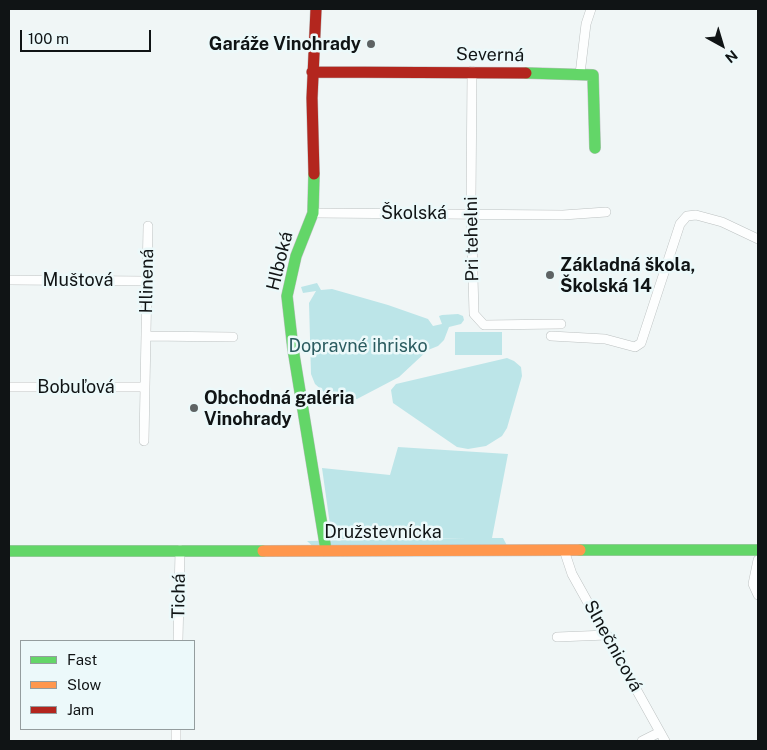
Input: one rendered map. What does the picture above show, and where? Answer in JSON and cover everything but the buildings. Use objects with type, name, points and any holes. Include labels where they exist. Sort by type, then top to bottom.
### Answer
[{"type":"street","name":"Hlboká","points":[[316,9],[312,72],[313,213],[296,256],[288,296],[291,335],[326,550]]},
{"type":"street","points":[[591,9],[586,24],[580,74],[593,75],[595,148]]},
{"type":"street","name":"Severná","points":[[312,72],[580,74]]},
{"type":"street","name":"Pri tehelni","points":[[472,72],[473,297],[476,320],[484,325],[560,324]]},
{"type":"street","name":"Školská","points":[[313,213],[563,215],[606,212]]},
{"type":"street","points":[[551,336],[606,339],[635,347],[641,343],[680,224],[687,216],[696,215],[722,222],[758,239]]},
{"type":"street","name":"Hlinená","points":[[144,441],[148,226]]},
{"type":"street","name":"Muštová","points":[[9,280],[147,281]]},
{"type":"street","name":"Hlinená","points":[[146,336],[233,337]]},
{"type":"street","name":"Bobuľová","points":[[9,387],[144,387]]},
{"type":"street","name":"Tichá","points":[[178,640],[180,550]]},
{"type":"street","name":"Slnečnicová","points":[[564,550],[572,574],[665,741]]},
{"type":"street","name":"Družstevnícka","points":[[9,551],[758,550]]},
{"type":"street","points":[[758,560],[753,584],[758,595]]},
{"type":"street","points":[[557,637],[606,635]]},
{"type":"street","points":[[642,741],[660,732]]},
{"type":"green space","name":"Dopravné ihrisko","points":[[317,283],[321,290],[332,289],[388,305],[428,319],[433,326],[442,324],[439,316],[442,315],[458,314],[463,316],[464,320],[461,324],[449,327],[444,340],[438,346],[428,350],[399,377],[357,399],[336,397],[324,392],[315,384],[311,374],[309,303],[316,291],[303,293],[301,287]]},
{"type":"green space","points":[[455,332],[502,332],[502,355],[455,355]]},
{"type":"green space","points":[[507,358],[521,367],[522,376],[507,428],[502,436],[486,446],[468,449],[457,447],[393,403],[391,390],[396,384]]},
{"type":"green space","points":[[398,447],[508,454],[492,538],[503,538],[512,555],[322,555],[307,541],[466,538],[332,539],[322,468],[390,475]]},
{"type":"traffic: fast","points":[[526,73],[593,75],[595,148]]},
{"type":"traffic: fast","points":[[314,174],[313,213],[296,256],[287,296],[293,349],[326,550]]},
{"type":"traffic: fast","points":[[580,550],[758,550]]},
{"type":"traffic: fast","points":[[9,551],[263,551]]},
{"type":"traffic: slow","points":[[263,551],[580,550]]},
{"type":"traffic: jam","points":[[314,174],[312,98],[316,9]]},
{"type":"traffic: jam","points":[[312,72],[526,73]]},
{"type":"place","name":"Garáže Vinohrady","points":[[371,44]]},
{"type":"place","name":"Základná škola, Školská 14","points":[[550,275]]},
{"type":"place","name":"Obchodná galéria Vinohrady","points":[[194,408]]}]
